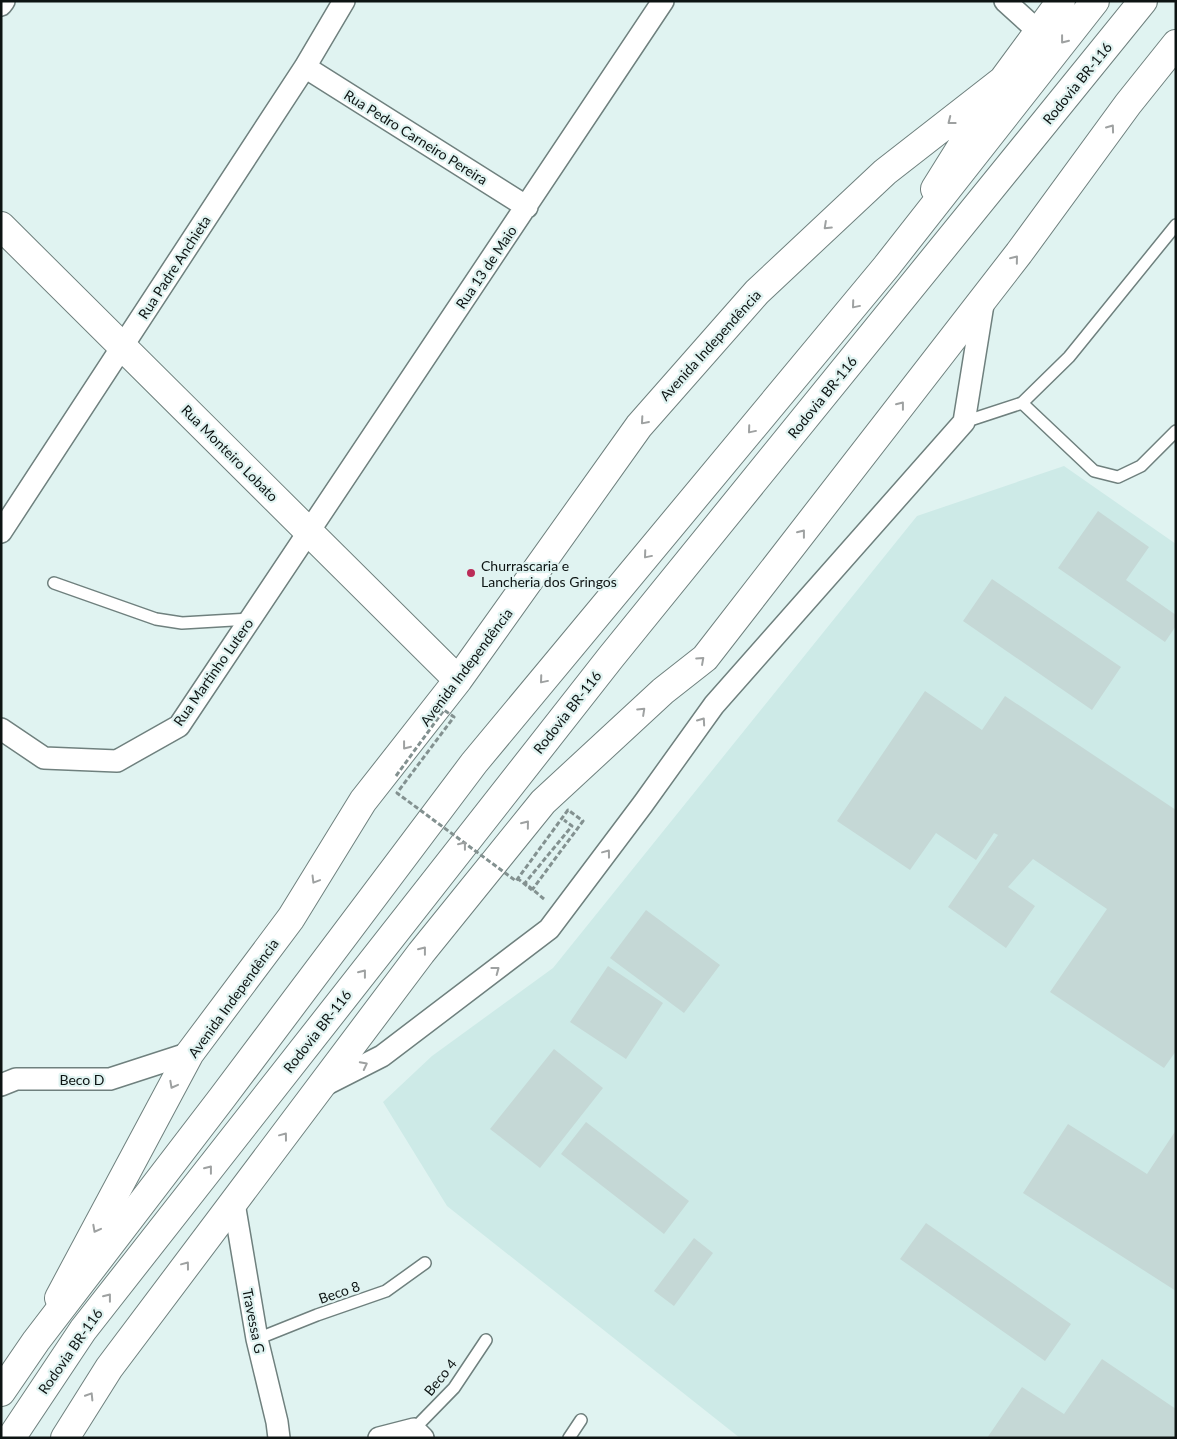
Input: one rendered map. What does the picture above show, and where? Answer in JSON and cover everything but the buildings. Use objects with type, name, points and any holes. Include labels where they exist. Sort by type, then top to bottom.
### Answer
[{"type":"main road","name":"Avenida Independência","points":[[886,268],[1003,80],[1061,1]]},
{"type":"main road","points":[[1,1392],[36,1341],[474,764],[886,268],[1094,1]]},
{"type":"main road","name":"Rodovia BR-116","points":[[11,1438],[82,1330],[611,657],[1143,1]]},
{"type":"main road","points":[[64,1438],[109,1368],[420,953],[543,802],[663,691],[705,658],[1020,253],[1128,104],[1176,44]]},
{"type":"main road","name":"Avenida Independência","points":[[36,1341],[190,1053],[291,918],[363,800],[458,680],[639,426],[757,292],[885,172],[1003,80]]},
{"type":"main road","name":"Rua Monteiro Lobato","points":[[1,226],[458,680]]},
{"type":"street","points":[[1,5],[4,1]]},
{"type":"street","name":"Rua Padre Anchieta","points":[[1,532],[305,67],[344,1]]},
{"type":"street","name":"Rua 13 de Maio","points":[[310,532],[662,1]]},
{"type":"street","points":[[1005,1],[1038,31]]},
{"type":"street","name":"Rua Pedro Carneiro Pereira","points":[[305,67],[526,206]]},
{"type":"street","points":[[321,1087],[382,1056],[549,929],[644,804],[714,705],[964,422],[984,297]]},
{"type":"street","name":"Rua Martinho Lutero","points":[[1,729],[44,758],[117,761],[179,726],[310,532]]},
{"type":"street","name":"Beco D","points":[[1,1084],[16,1079],[110,1079],[190,1053]]},
{"type":"street","name":"Travessa G","points":[[234,1203],[257,1339],[277,1422],[279,1438]]},
{"type":"street","points":[[379,1438],[418,1433]]},
{"type":"lane","points":[[964,422],[1022,403],[1069,357],[1176,225]]},
{"type":"lane","points":[[1022,403],[1094,471],[1118,477],[1141,466],[1176,431]]},
{"type":"lane","points":[[54,583],[156,619],[182,623],[250,619]]},
{"type":"lane","name":"Beco 8","points":[[257,1339],[317,1315],[386,1291],[425,1262]]},
{"type":"lane","name":"Beco 4","points":[[418,1433],[454,1388],[486,1340]]},
{"type":"lane","points":[[569,1438],[581,1420]]},
{"type":"path","points":[[396,776],[444,710],[454,717],[397,793],[516,880],[568,810],[583,821],[532,890],[512,874]]},
{"type":"path","points":[[536,845],[560,816],[572,826],[525,883],[562,913]]},
{"type":"shaded area","points":[[1064,466],[1176,544],[1176,1438],[740,1438],[447,1206],[383,1102],[432,1056],[553,968],[917,516]]},
{"type":"place","name":"Churrascaria e Lancheria dos Gringos","points":[[471,573]]}]
